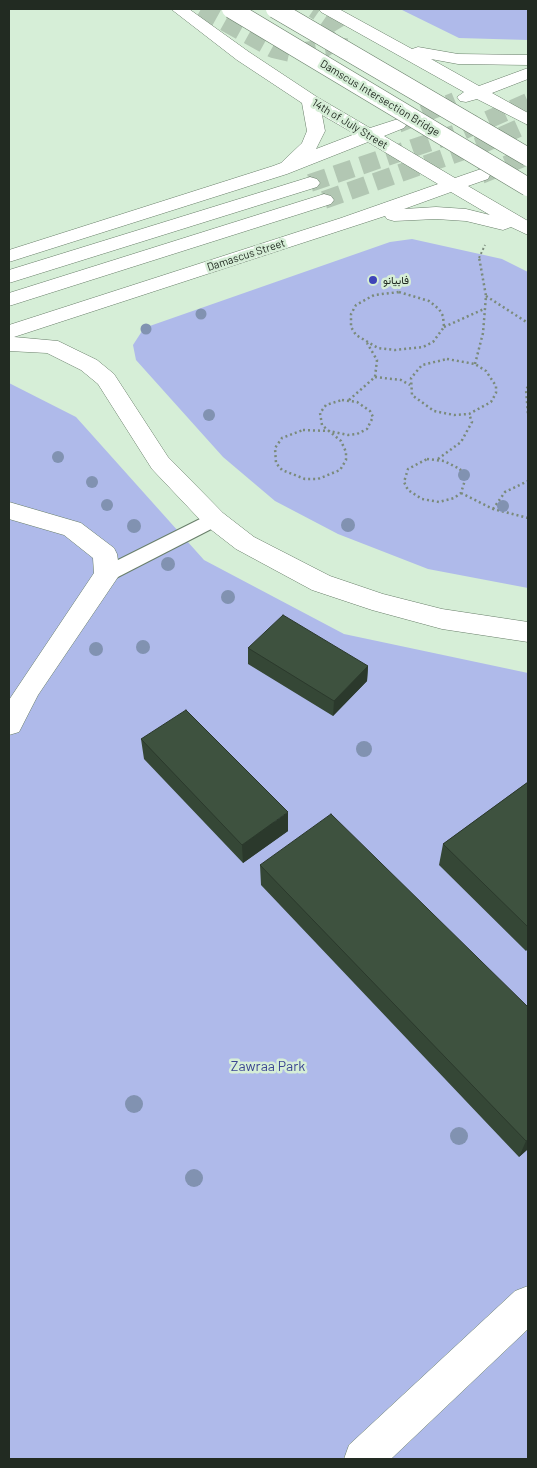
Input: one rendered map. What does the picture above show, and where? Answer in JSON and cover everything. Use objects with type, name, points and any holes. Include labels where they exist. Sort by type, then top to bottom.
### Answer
[{"type":"main road","name":"14th of July Street","points":[[178,9],[310,101],[528,230]]},
{"type":"main road","name":"Damscus Intersection Bridge","points":[[231,9],[528,187]]},
{"type":"main road","name":"Damscus Intersection Bridge","points":[[275,9],[528,157]]},
{"type":"main road","points":[[327,9],[528,120]]},
{"type":"main road","points":[[398,48],[458,58],[528,60]]},
{"type":"main road","points":[[455,102],[528,73]]},
{"type":"main road","points":[[280,170],[298,158],[310,145],[316,130],[310,101]]},
{"type":"main road","points":[[9,256],[280,170],[398,124]]},
{"type":"main road","name":"Damascus Street","points":[[9,332],[348,222],[481,175]]},
{"type":"main road","points":[[9,277],[310,182]]},
{"type":"main road","points":[[9,300],[324,200]]},
{"type":"main road","points":[[348,222],[405,214],[436,213],[466,215],[528,230]]},
{"type":"main road","points":[[9,344],[50,346],[90,365],[106,380],[160,463],[214,519],[245,543],[321,583],[381,603],[442,619],[528,632]]},
{"type":"main road","points":[[9,511],[72,529],[105,554],[107,574],[30,688],[9,724]]},
{"type":"main road","points":[[363,1459],[528,1304]]},
{"type":"lane","points":[[107,574],[214,519]]},
{"type":"path","points":[[475,364],[483,333],[486,296],[479,256],[500,224]]},
{"type":"path","points":[[444,327],[443,316],[429,301],[410,294],[383,293],[362,300],[351,314],[351,328],[356,335],[367,343],[378,348],[408,350],[433,342],[444,327],[484,309]]},
{"type":"path","points":[[486,296],[528,323]]},
{"type":"path","points":[[349,400],[375,377],[377,360],[367,343]]},
{"type":"path","points":[[447,359],[475,364],[492,376],[496,386],[496,393],[487,406],[469,414],[454,415],[434,411],[422,404],[412,395],[410,385],[416,370],[435,361],[447,359]]},
{"type":"path","points":[[375,377],[402,380],[410,385]]},
{"type":"path","points":[[528,386],[526,389],[528,415]]},
{"type":"path","points":[[329,431],[322,425],[320,413],[326,405],[334,402],[349,400],[358,402],[370,411],[373,417],[371,423],[357,434],[337,434],[329,431],[304,430],[282,438],[275,448],[276,462],[282,470],[305,479],[331,475],[340,470],[346,460],[346,452],[341,441],[329,431]]},
{"type":"path","points":[[438,459],[460,469],[465,480],[461,493],[454,498],[439,502],[422,499],[408,490],[404,482],[408,469],[420,462],[438,459],[461,442],[472,422],[469,414]]},
{"type":"path","points":[[493,509],[505,492],[528,480]]},
{"type":"path","points":[[461,493],[493,509],[528,518]]},
{"type":"green space","points":[[400,9],[528,9],[528,40],[459,38]]},
{"type":"green space","points":[[412,239],[502,259],[528,272],[528,588],[428,569],[338,534],[275,501],[223,457],[136,360],[133,345],[144,328],[390,242]]},
{"type":"green space","name":"Zawraa Park","points":[[9,383],[76,417],[204,560],[344,634],[528,673],[528,1459],[9,1459]]},
{"type":"building","points":[[283,615],[368,666],[334,701],[248,648]]},
{"type":"building","points":[[186,710],[288,812],[242,845],[141,739]]},
{"type":"building","points":[[528,782],[528,927],[443,844]]},
{"type":"building","points":[[331,814],[528,1007],[528,1140],[526,1141],[260,865]]},
{"type":"tunnel","points":[[201,9],[273,49],[291,53],[325,48],[339,38],[340,30],[337,25],[314,9]]},
{"type":"tunnel","points":[[398,124],[455,101]]},
{"type":"tunnel","points":[[310,183],[460,132],[528,102]]},
{"type":"tunnel","points":[[324,200],[483,144],[528,124]]},
{"type":"tunnel","points":[[481,175],[528,156]]},
{"type":"place","name":"فابيانو","points":[[373,280]]}]
